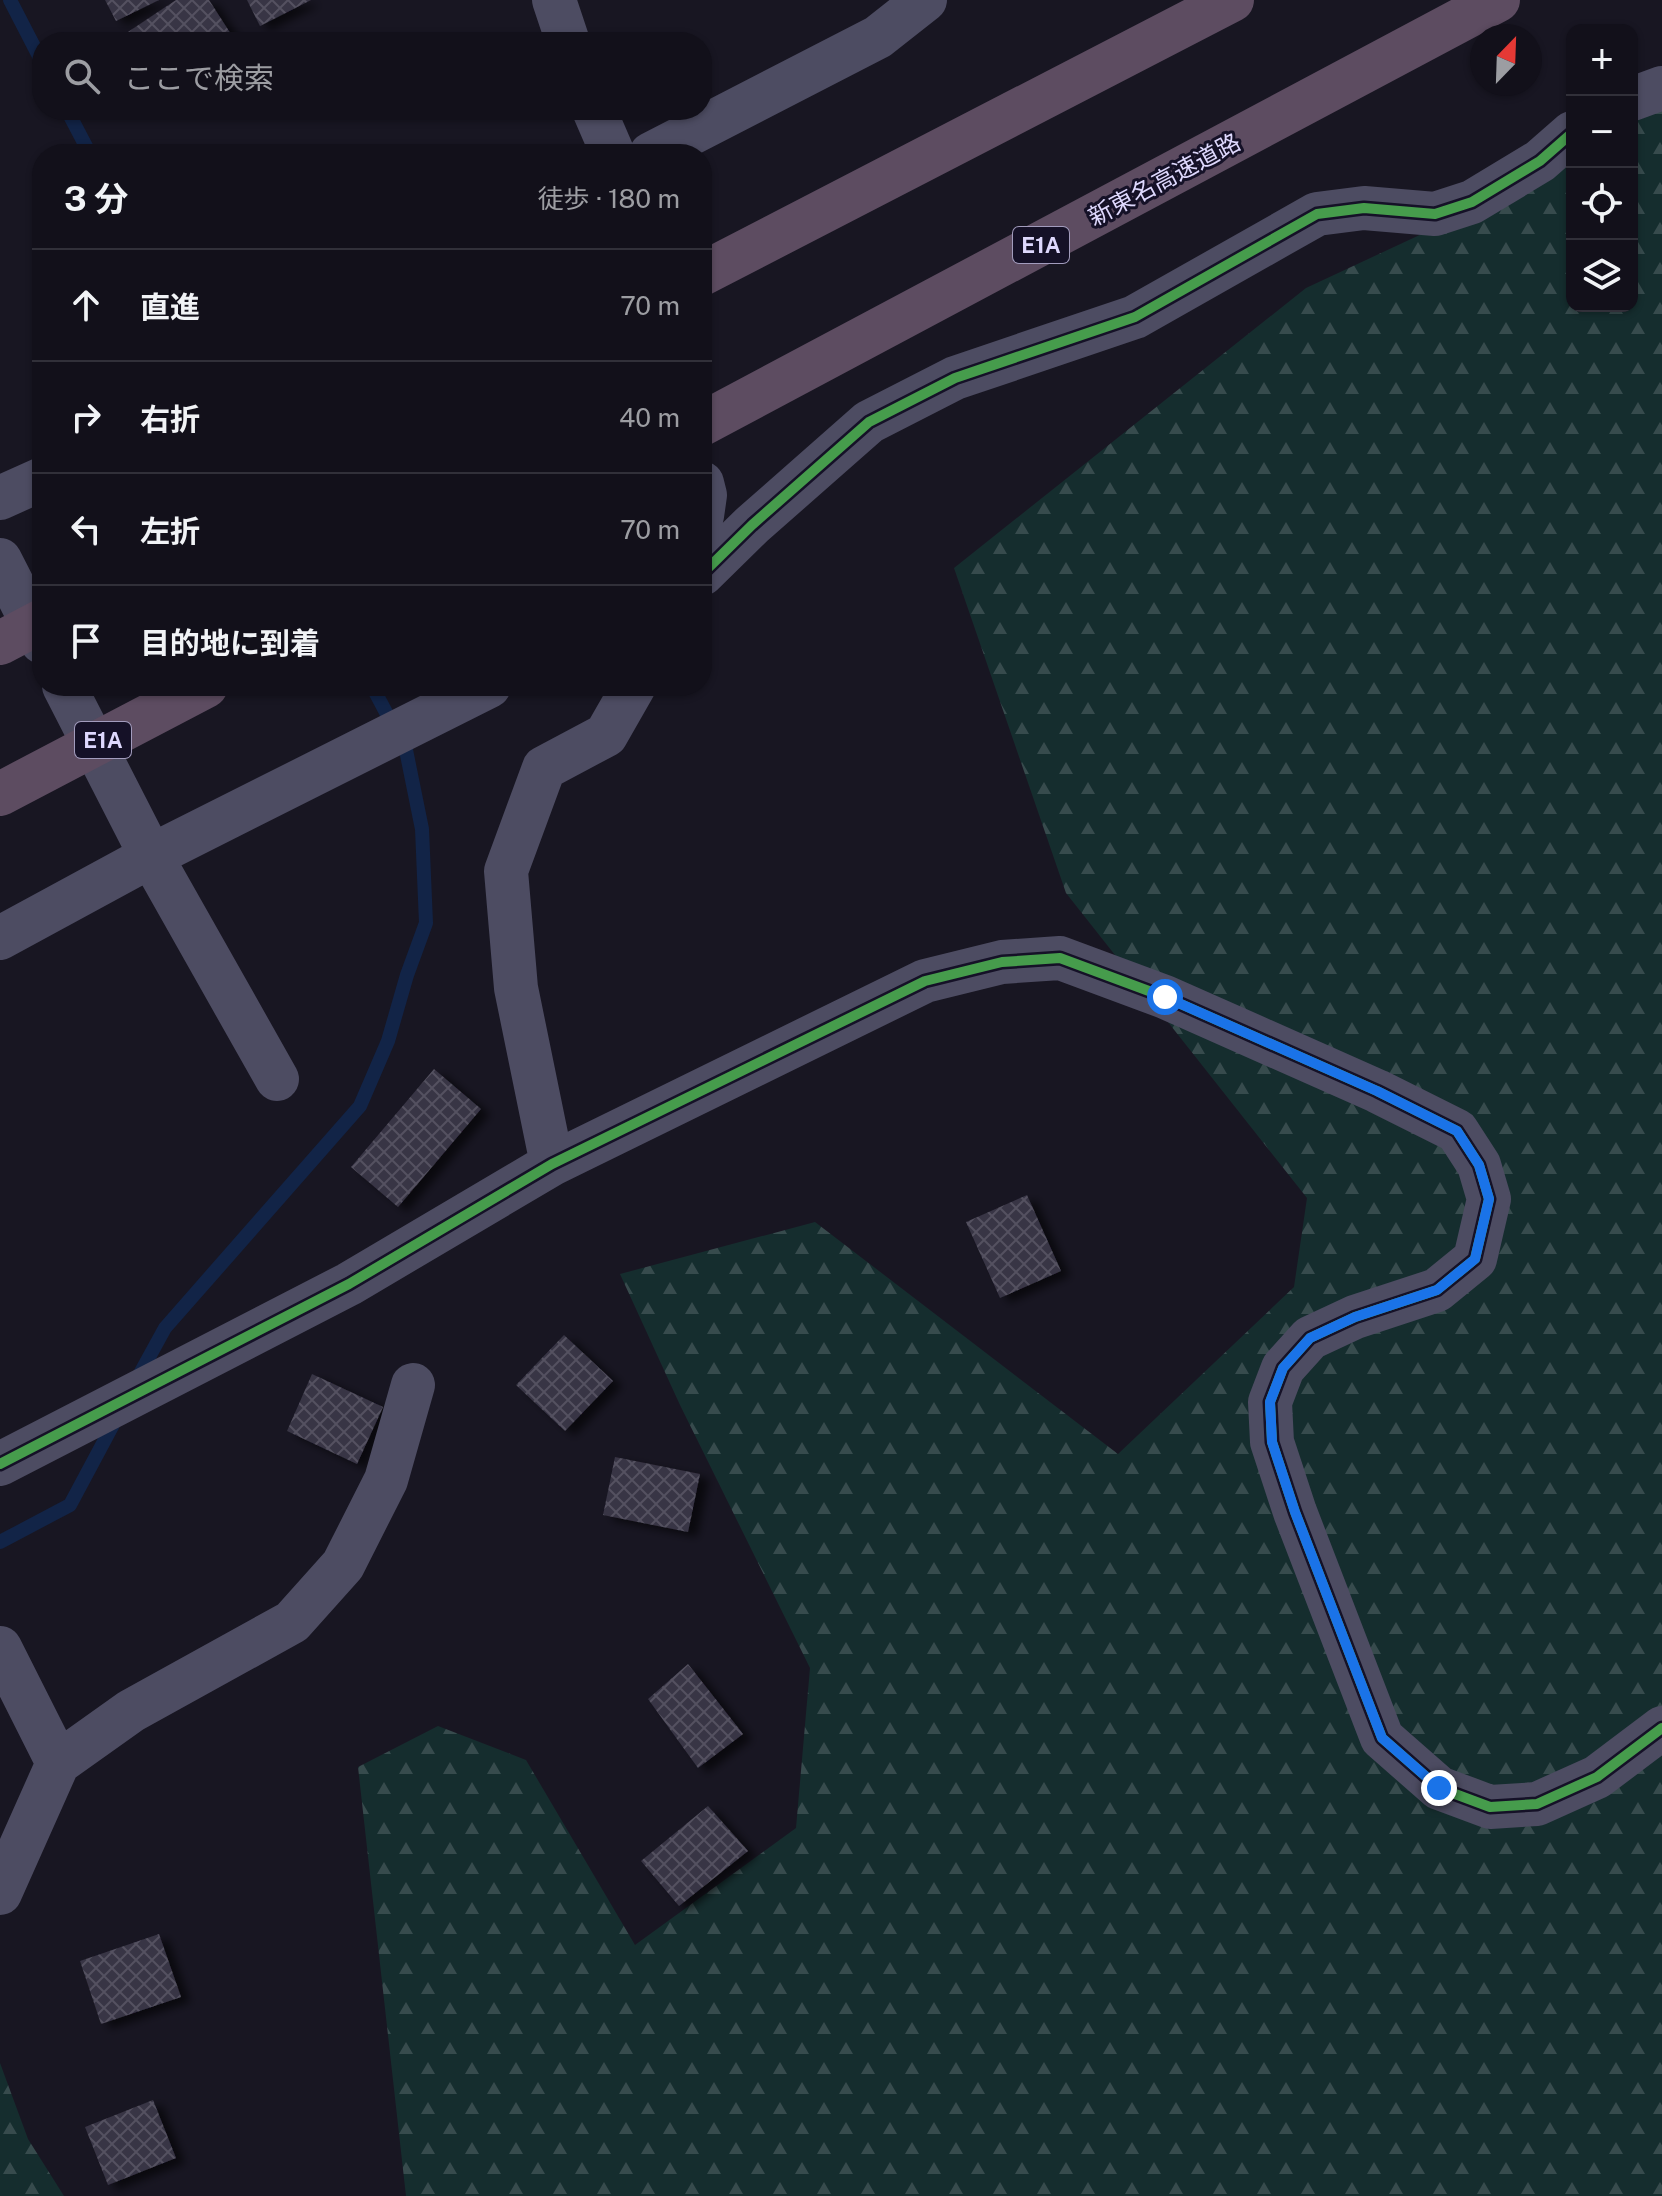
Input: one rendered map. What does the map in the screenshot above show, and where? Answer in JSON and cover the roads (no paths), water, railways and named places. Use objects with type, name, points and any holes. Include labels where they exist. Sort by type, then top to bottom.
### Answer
[{"type":"highway","points":[[712,269],[1232,0]]},
{"type":"highway","name":"新東名高速道路","points":[[712,419],[1498,0]]},
{"type":"highway","points":[[0,643],[32,626]]},
{"type":"highway","name":"E1A","points":[[0,794],[187,696]]},
{"type":"street","points":[[554,0],[565,32]]},
{"type":"street","points":[[670,144],[878,37],[925,0]]},
{"type":"street","points":[[1638,97],[1662,88]]},
{"type":"street","points":[[598,120],[609,144]]},
{"type":"street","points":[[712,564],[869,422],[943,384],[1135,317],[1317,214],[1364,208],[1435,214],[1472,202],[1540,161],[1566,138]]},
{"type":"street","points":[[0,498],[32,484]]},
{"type":"street","points":[[0,560],[32,622]]},
{"type":"street","points":[[69,696],[151,856],[277,1079]]},
{"type":"street","points":[[0,938],[151,856],[469,696]]},
{"type":"street","points":[[552,1164],[516,988],[506,871],[544,768],[606,735],[628,696]]},
{"type":"street","points":[[0,1464],[349,1284],[552,1164],[925,981],[1002,962],[1060,958],[1165,997],[1377,1091],[1457,1131],[1479,1165],[1489,1199],[1475,1259],[1437,1290],[1355,1317],[1310,1338],[1283,1368],[1270,1402],[1272,1442],[1295,1512],[1382,1738],[1439,1788],[1490,1807],[1537,1804],[1597,1777],[1662,1728]]},
{"type":"street","points":[[0,1893],[58,1763],[131,1711],[292,1622],[343,1565],[386,1480],[413,1385]]},
{"type":"street","points":[[0,1648],[58,1763]]},
{"type":"waterway","points":[[10,0],[32,43]]},
{"type":"waterway","points":[[72,120],[85,144]]},
{"type":"waterway","points":[[137,1379],[165,1328],[360,1106],[388,1041],[426,923],[422,829],[406,750],[377,696]]},
{"type":"waterway","points":[[0,1542],[70,1505],[116,1419]]}]
